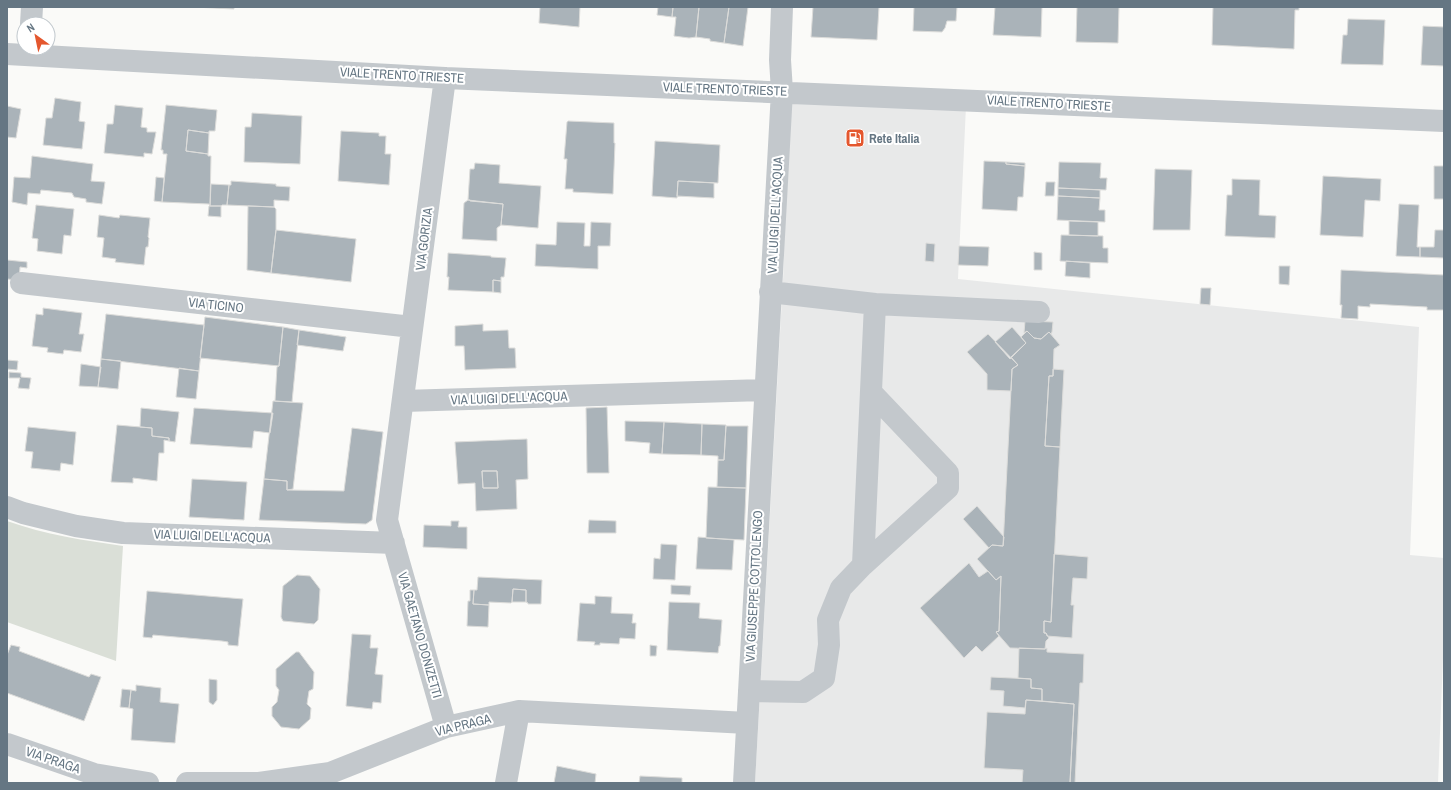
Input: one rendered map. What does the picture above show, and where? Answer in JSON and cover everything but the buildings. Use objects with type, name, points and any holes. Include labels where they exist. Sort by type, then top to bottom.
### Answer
[{"type":"street","name":"VIA LUIGI DELL'ACQUA","points":[[403,401],[765,390],[782,91],[780,60],[782,7]]},
{"type":"street","name":"VIALE TRENTO TRIESTE","points":[[56,54],[445,78],[782,91],[1444,121]]},
{"type":"street","name":"VIA GORIZIA","points":[[403,401],[445,78]]},
{"type":"street","name":"VIA TICINO","points":[[21,283],[412,327]]},
{"type":"street","points":[[770,292],[875,304],[1039,312]]},
{"type":"street","points":[[863,565],[875,304]]},
{"type":"street","name":"VIA GIUSEPPE COTTOLENGO","points":[[744,783],[765,390]]},
{"type":"street","points":[[749,691],[803,692],[824,678],[828,645],[828,620],[841,588],[863,565],[948,488],[948,473],[871,392]]},
{"type":"street","points":[[394,543],[387,520],[403,401]]},
{"type":"street","name":"VIA LUIGI DELL'ACQUA","points":[[7,507],[23,513],[76,526],[123,532],[394,543]]},
{"type":"street","name":"VIA GAETANO DONIZETTI","points":[[394,543],[446,727]]},
{"type":"street","points":[[506,783],[519,711]]},
{"type":"street","name":"VIA PRAGA","points":[[187,783],[259,782],[330,773],[446,727],[519,711],[747,723]]},
{"type":"street","name":"VIA PRAGA","points":[[7,744],[94,774],[148,783]]},
{"type":"shaded area","points":[[785,95],[966,106],[958,279],[1419,327],[1410,555],[1444,558],[1444,633],[1438,783],[755,783],[784,262]]},
{"type":"shaded area","points":[[7,521],[50,533],[123,546],[116,661],[7,622]]},
{"type":"place","name":"Rete Italia","points":[[855,138]]}]
